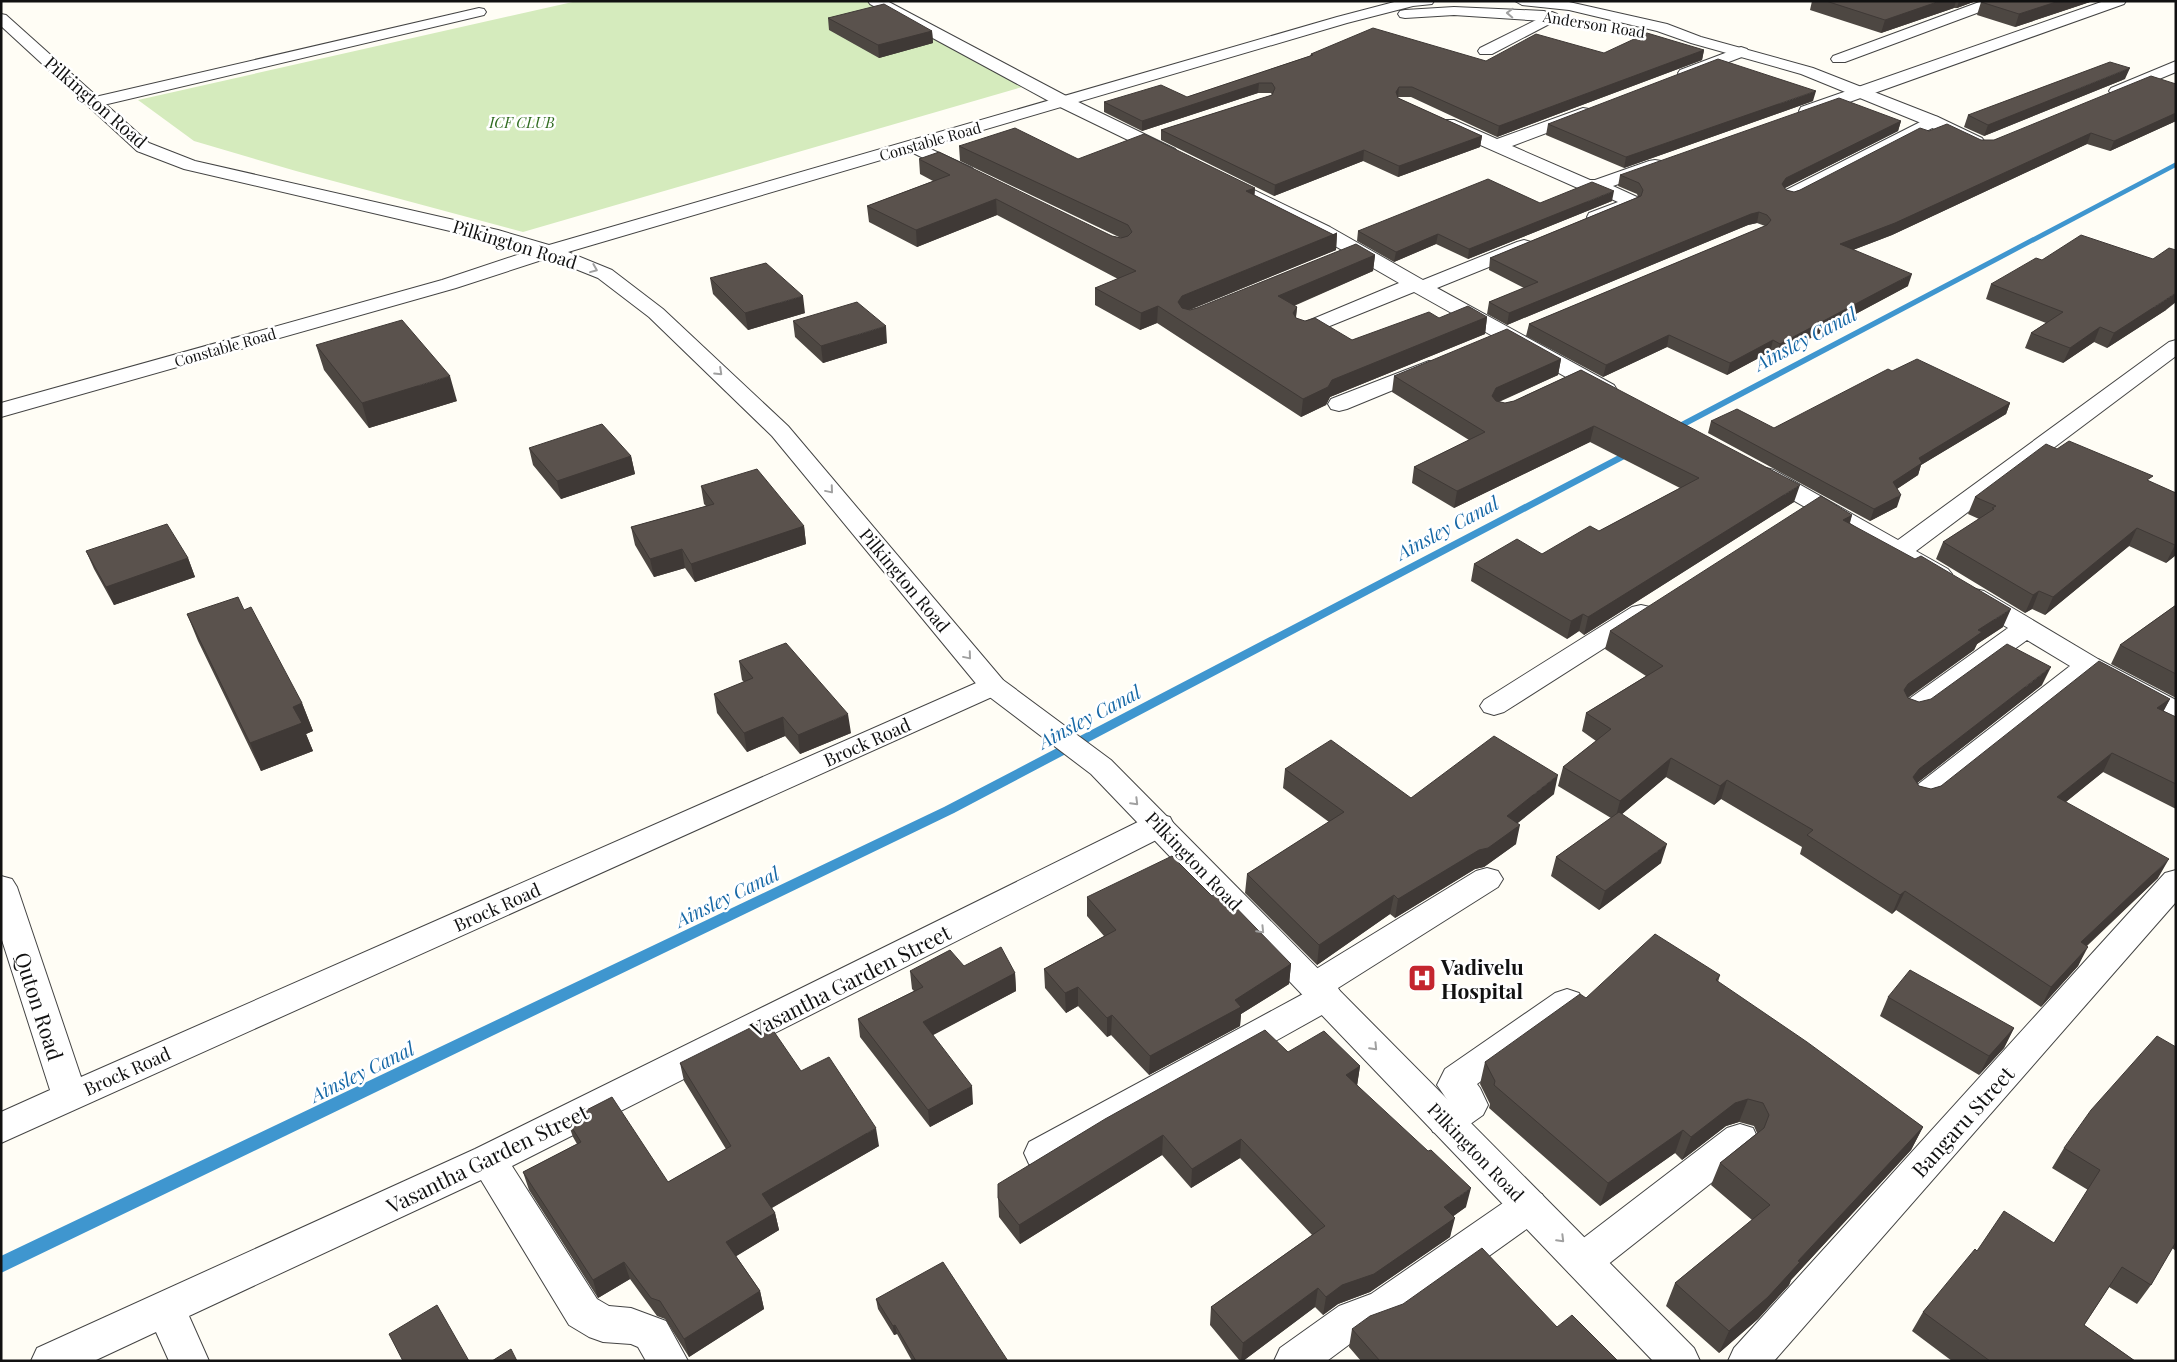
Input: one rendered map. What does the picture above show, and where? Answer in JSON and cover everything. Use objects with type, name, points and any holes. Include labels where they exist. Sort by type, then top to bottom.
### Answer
[{"type":"street","points":[[875,1],[1064,102],[1150,136],[1185,161]]},
{"type":"street","name":"Anderson Road","points":[[1522,1],[1569,6],[1662,27],[1696,40]]},
{"type":"street","points":[[1839,59],[1996,1]]},
{"type":"street","points":[[1794,116],[2119,1]]},
{"type":"street","name":"Anderson Road","points":[[1342,20],[1417,5],[1454,11],[1528,14],[1552,17],[1696,40],[1807,71],[1989,144]]},
{"type":"street","points":[[95,102],[479,12]]},
{"type":"street","points":[[1486,51],[1552,17]]},
{"type":"street","name":"Constable Road","points":[[1,410],[449,284],[549,251],[1342,20]]},
{"type":"street","name":"Pilkington Road","points":[[3,22],[143,146],[190,164],[498,236],[549,251],[605,274],[656,313],[780,431],[993,686],[1046,724],[1101,768],[1159,825],[1680,1361]]},
{"type":"street","points":[[1668,80],[1741,52]]},
{"type":"street","points":[[2103,96],[2176,66]]},
{"type":"street","points":[[1496,146],[1596,108]]},
{"type":"street","points":[[1429,115],[1574,181],[1597,186],[1628,199],[1630,202],[1577,225]]},
{"type":"street","points":[[1790,194],[1932,122]]},
{"type":"street","points":[[913,146],[978,177]]},
{"type":"street","points":[[1597,186],[1672,159]]},
{"type":"street","points":[[1203,170],[1323,231],[1346,255],[1516,332],[1579,376],[1622,399]]},
{"type":"street","name":"Constable Road","points":[[449,284],[473,265],[498,236]]},
{"type":"street","points":[[1303,330],[1540,240]]},
{"type":"street","points":[[1484,344],[1516,332]]},
{"type":"street","points":[[1900,551],[2176,346]]},
{"type":"street","points":[[1339,404],[1448,359]]},
{"type":"street","points":[[1555,387],[1579,376]]},
{"type":"street","points":[[1746,465],[1900,551],[2088,665],[2176,712]]},
{"type":"street","points":[[1790,518],[1815,502]]},
{"type":"street","points":[[1494,706],[1658,602]]},
{"type":"street","points":[[1912,710],[2026,628]]},
{"type":"street","points":[[1922,796],[2088,665]]},
{"type":"street","name":"Brock Road","points":[[1,1128],[993,686]]},
{"type":"street","name":"Vasantha Garden Street","points":[[51,1361],[488,1160],[1159,825]]},
{"type":"street","points":[[1042,1153],[1321,991],[1487,879]]},
{"type":"street","name":"Bangaru Street","points":[[1748,1361],[2176,881]]},
{"type":"street","name":"Quton Road","points":[[1,887],[70,1097]]},
{"type":"street","points":[[1446,1121],[1470,1105],[1468,1098],[1455,1085],[1456,1079],[1567,1002]]},
{"type":"street","points":[[1583,1261],[1740,1139]]},
{"type":"street","points":[[488,1160],[583,1312],[603,1324],[631,1326],[652,1334],[668,1361]]},
{"type":"street","points":[[1294,1361],[1353,1319],[1384,1308],[1529,1206]]},
{"type":"street","points":[[166,1308],[189,1361]]},
{"type":"green space","name":"ICF CLUB","points":[[577,1],[869,1],[1036,83],[523,232],[296,171],[194,141],[138,100]]},
{"type":"building","points":[[1826,1],[1940,1],[1885,20]]},
{"type":"building","points":[[2059,1],[2019,14],[1981,2]]},
{"type":"building","points":[[884,4],[932,31],[878,45],[828,18]]},
{"type":"building","points":[[1373,28],[1486,61],[1536,34],[1604,53],[1647,33],[1704,50],[1499,126],[1412,87],[1399,87],[1396,92],[1398,98],[1482,136],[1399,166],[1364,150],[1275,185],[1161,130],[1272,95],[1275,88],[1272,83],[1259,83],[1142,121],[1104,102],[1161,85],[1187,97],[1313,55],[1311,54]]},
{"type":"building","points":[[1718,59],[1816,91],[1626,157],[1548,124]]},
{"type":"building","points":[[2110,62],[2130,68],[1988,125],[1968,115]]},
{"type":"building","points":[[2151,76],[2176,84],[2176,113],[2114,141],[2091,133],[1895,223],[1840,244],[1912,274],[1780,344],[1773,340],[1730,363],[1669,335],[1606,365],[1529,324],[1767,225],[1771,220],[1767,215],[1759,212],[1509,313],[1489,302],[1538,282],[1490,258],[1641,196],[1643,190],[1639,183],[1620,175],[1839,98],[1901,121],[1786,178],[1782,184],[1786,190],[1794,192],[1800,190],[1920,128],[1929,131],[1947,124],[1981,140],[1994,140]]},
{"type":"building","points":[[1015,128],[1078,159],[1144,134],[1255,188],[1246,191],[1333,235],[1182,296],[1178,302],[1182,308],[1190,310],[1197,308],[1356,244],[1375,255],[1278,296],[1297,307],[1293,313],[1296,318],[1305,321],[1315,318],[1352,340],[1429,312],[1439,318],[1468,306],[1487,317],[1332,380],[1328,387],[1303,399],[1158,306],[1141,313],[1095,288],[1136,271],[996,199],[916,230],[867,206],[950,175],[919,159],[939,152],[1112,236],[1121,238],[1128,236],[1132,232],[1128,225],[959,146]]},
{"type":"building","points":[[1488,179],[1540,203],[1592,182],[1614,191],[1469,249],[1438,234],[1396,252],[1358,231]]},
{"type":"building","points":[[2081,235],[2153,259],[2169,248],[2176,250],[2176,293],[2114,333],[2100,327],[2070,348],[2031,333],[2063,312],[1991,284],[2036,258],[2042,260]]},
{"type":"building","points":[[766,263],[803,296],[745,313],[710,278]]},
{"type":"building","points":[[857,302],[886,326],[821,346],[793,321]]},
{"type":"building","points":[[402,320],[450,376],[362,403],[316,345]]},
{"type":"building","points":[[1507,329],[1561,359],[1496,388],[1492,396],[1496,401],[1505,403],[1514,401],[1581,370],[1800,485],[1588,617],[1583,614],[1571,621],[1474,564],[1517,539],[1542,554],[1590,526],[1599,531],[1699,478],[1594,426],[1457,491],[1414,467],[1485,432],[1394,376]]},
{"type":"building","points":[[1917,359],[2010,403],[1919,458],[1922,463],[1893,482],[1901,495],[1874,509],[1711,421],[1737,409],[1774,428],[1888,369],[1892,371]]},
{"type":"building","points":[[602,424],[631,456],[557,481],[529,448]]},
{"type":"building","points":[[2069,441],[2153,476],[2147,480],[2176,493],[2176,545],[2137,528],[2053,597],[2039,591],[2033,595],[1943,542],[1996,506],[1975,497],[2046,444],[2057,449]]},
{"type":"building","points":[[757,469],[804,526],[691,564],[682,549],[650,559],[631,527],[714,504],[701,486]]},
{"type":"building","points":[[1821,496],[1852,515],[1843,520],[1915,559],[1921,556],[2011,609],[1978,630],[1982,632],[1908,684],[1904,690],[1908,698],[1919,702],[1931,699],[2007,644],[2051,667],[1919,769],[1913,777],[1919,786],[1931,789],[1941,786],[2099,661],[2170,699],[2157,708],[2176,717],[2176,784],[2112,753],[2057,797],[2169,859],[2081,942],[2088,947],[2051,987],[1905,891],[1900,895],[1807,835],[1813,830],[1727,780],[1720,786],[1671,758],[1620,801],[1563,767],[1611,729],[1586,713],[1663,666],[1610,631]]},
{"type":"building","points":[[167,524],[188,558],[106,587],[86,551]]},
{"type":"building","points":[[238,597],[244,610],[251,607],[302,703],[293,707],[302,723],[250,743],[187,614]]},
{"type":"building","points":[[2176,605],[2176,674],[2120,645]]},
{"type":"building","points":[[786,643],[848,714],[798,735],[783,717],[744,733],[714,694],[753,678],[739,661]]},
{"type":"building","points":[[1494,736],[1558,775],[1507,816],[1520,825],[1488,848],[1479,850],[1398,899],[1394,895],[1319,945],[1247,874],[1344,812],[1285,769],[1331,740],[1411,798]]},
{"type":"building","points":[[1619,812],[1667,844],[1605,891],[1556,857]]},
{"type":"building","points":[[1172,856],[1212,896],[1220,891],[1291,964],[1235,1000],[1241,1007],[1150,1056],[1112,1015],[1107,1018],[1078,987],[1065,993],[1044,969],[1116,930],[1087,897]]},
{"type":"building","points":[[1655,934],[1720,975],[1716,980],[1807,1042],[1923,1127],[1798,1261],[1800,1262],[1768,1297],[1729,1331],[1675,1283],[1770,1205],[1720,1163],[1764,1128],[1769,1115],[1763,1103],[1748,1099],[1735,1103],[1691,1137],[1683,1130],[1608,1183],[1494,1085],[1495,1081],[1485,1062],[1580,994],[1586,998]]},
{"type":"building","points":[[1001,947],[1015,973],[923,1022],[972,1086],[928,1110],[858,1019],[923,987],[910,971],[950,950],[964,966]]},
{"type":"building","points":[[1910,970],[2014,1028],[1989,1056],[1888,997]]},
{"type":"building","points":[[766,1020],[801,1071],[829,1057],[876,1128],[762,1194],[775,1213],[726,1242],[760,1291],[684,1339],[660,1301],[651,1298],[624,1262],[593,1280],[523,1172],[581,1142],[567,1120],[612,1097],[668,1182],[731,1146],[680,1063]]},
{"type":"building","points":[[1265,1030],[1288,1052],[1324,1031],[1360,1066],[1346,1075],[1471,1188],[1444,1207],[1455,1218],[1374,1274],[1342,1285],[1326,1297],[1318,1288],[1243,1343],[1211,1307],[1325,1226],[1241,1139],[1192,1169],[1163,1135],[1019,1225],[998,1198],[998,1184],[1105,1119]]},
{"type":"building","points":[[2157,1036],[2176,1047],[2176,1242],[2151,1285],[2122,1267],[2084,1325],[2135,1361],[1990,1361],[1923,1312],[1975,1249],[1977,1251],[2004,1211],[2054,1243],[2100,1170],[2064,1148],[2091,1110]]},
{"type":"building","points":[[1482,1248],[1557,1327],[1572,1315],[1618,1361],[1380,1361],[1352,1329],[1370,1316],[1403,1304]]},
{"type":"building","points":[[943,1262],[1008,1361],[916,1361],[895,1325],[893,1326],[876,1299]]},
{"type":"building","points":[[437,1305],[469,1361],[403,1361],[389,1334]]},
{"type":"building","points":[[511,1349],[517,1361],[492,1361]]},
{"type":"waterway","name":"Ainsley Canal","points":[[1669,431],[2176,164]]},
{"type":"waterway","name":"Ainsley Canal","points":[[1,1265],[949,810],[1634,450]]},
{"type":"place","name":"Vadivelu Hospital","points":[[1422,978]]}]
